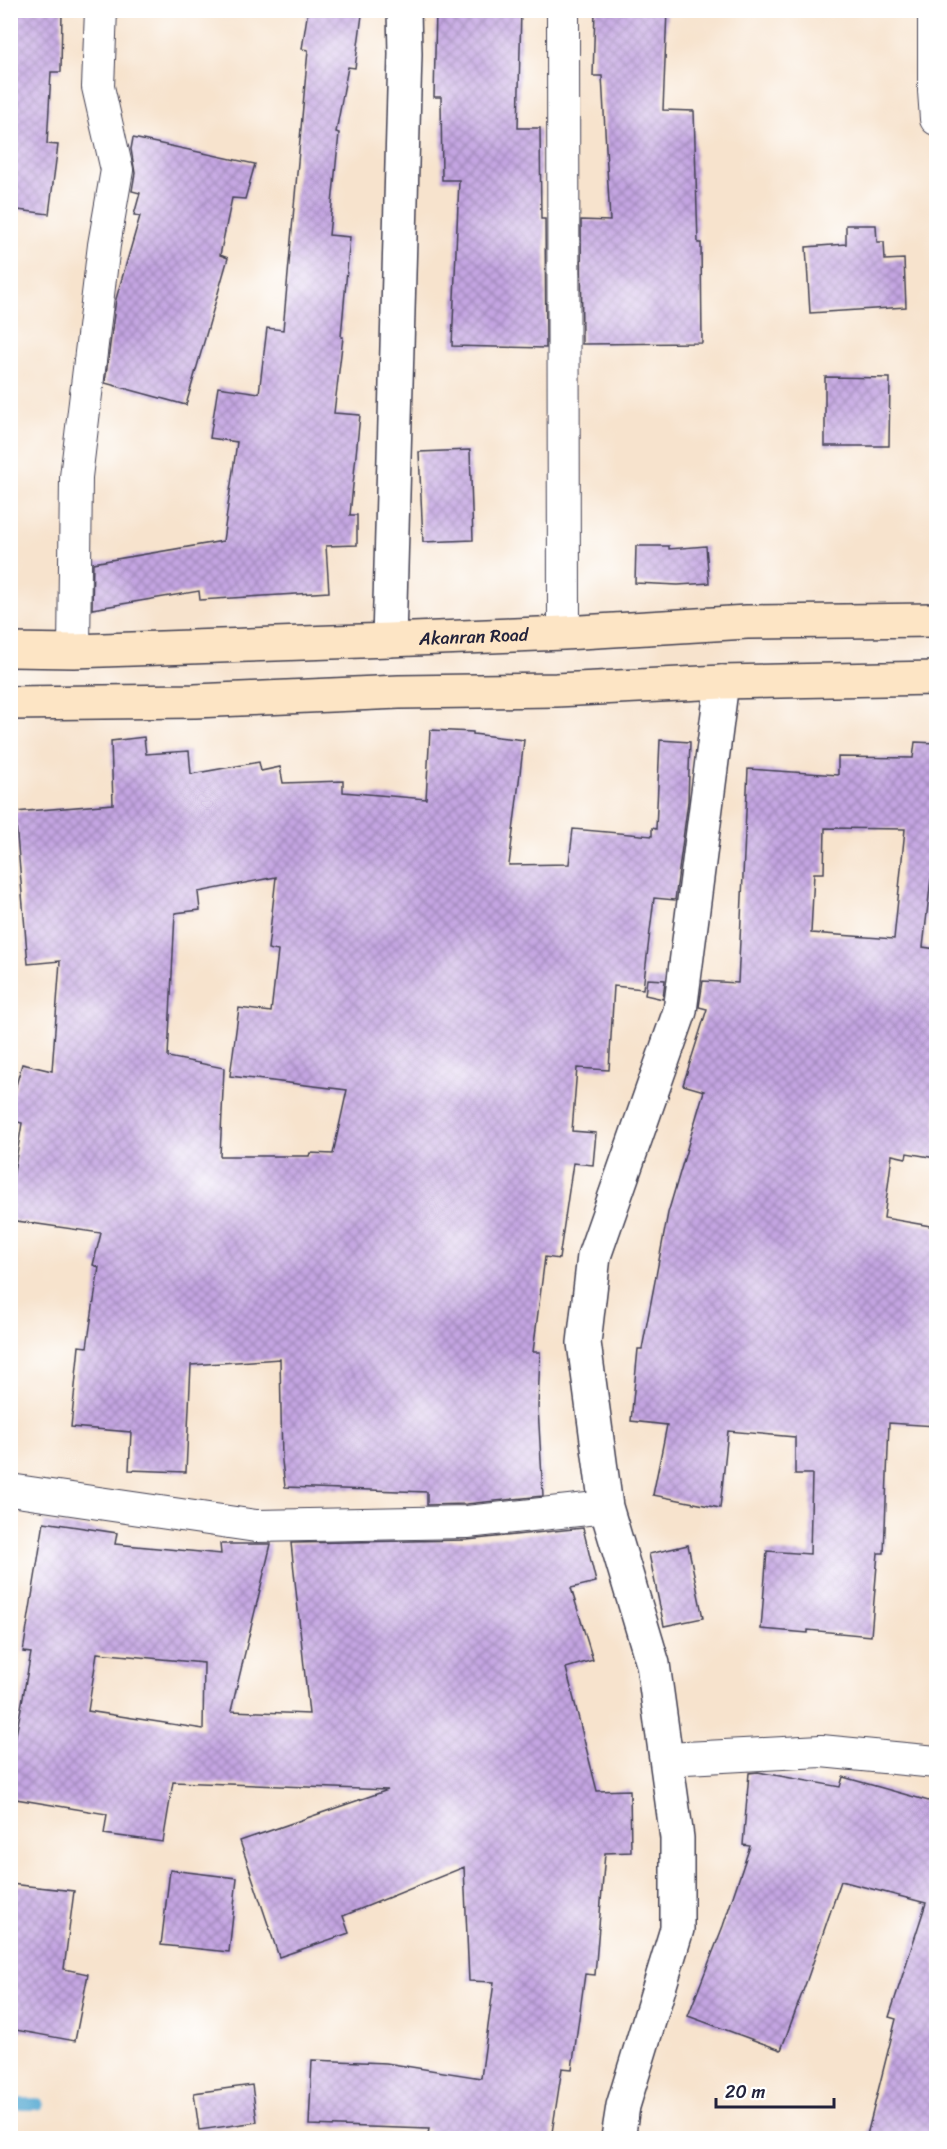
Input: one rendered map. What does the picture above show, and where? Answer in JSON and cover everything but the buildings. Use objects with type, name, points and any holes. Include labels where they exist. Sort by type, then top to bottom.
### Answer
[{"type":"main road","name":"Akanran Road","points":[[10,650],[74,651],[389,640],[747,622],[936,620]]},
{"type":"main road","points":[[10,703],[195,701],[399,692],[556,690],[722,682],[936,678]]},
{"type":"street","points":[[74,651],[76,477],[104,245],[117,170],[98,87],[101,10]]},
{"type":"street","points":[[389,640],[405,54],[404,10]]},
{"type":"street","points":[[563,10],[564,633]]},
{"type":"street","points":[[934,10],[936,118]]},
{"type":"street","points":[[618,2139],[623,2106],[677,1929],[677,1838],[653,1664],[606,1507],[584,1343],[594,1256],[680,1011],[722,682]]},
{"type":"street","points":[[10,1490],[256,1526],[467,1522],[606,1507]]},
{"type":"street","points":[[667,1760],[821,1751],[936,1762]]},
{"type":"waterway","points":[[10,2104],[38,2104]]}]
